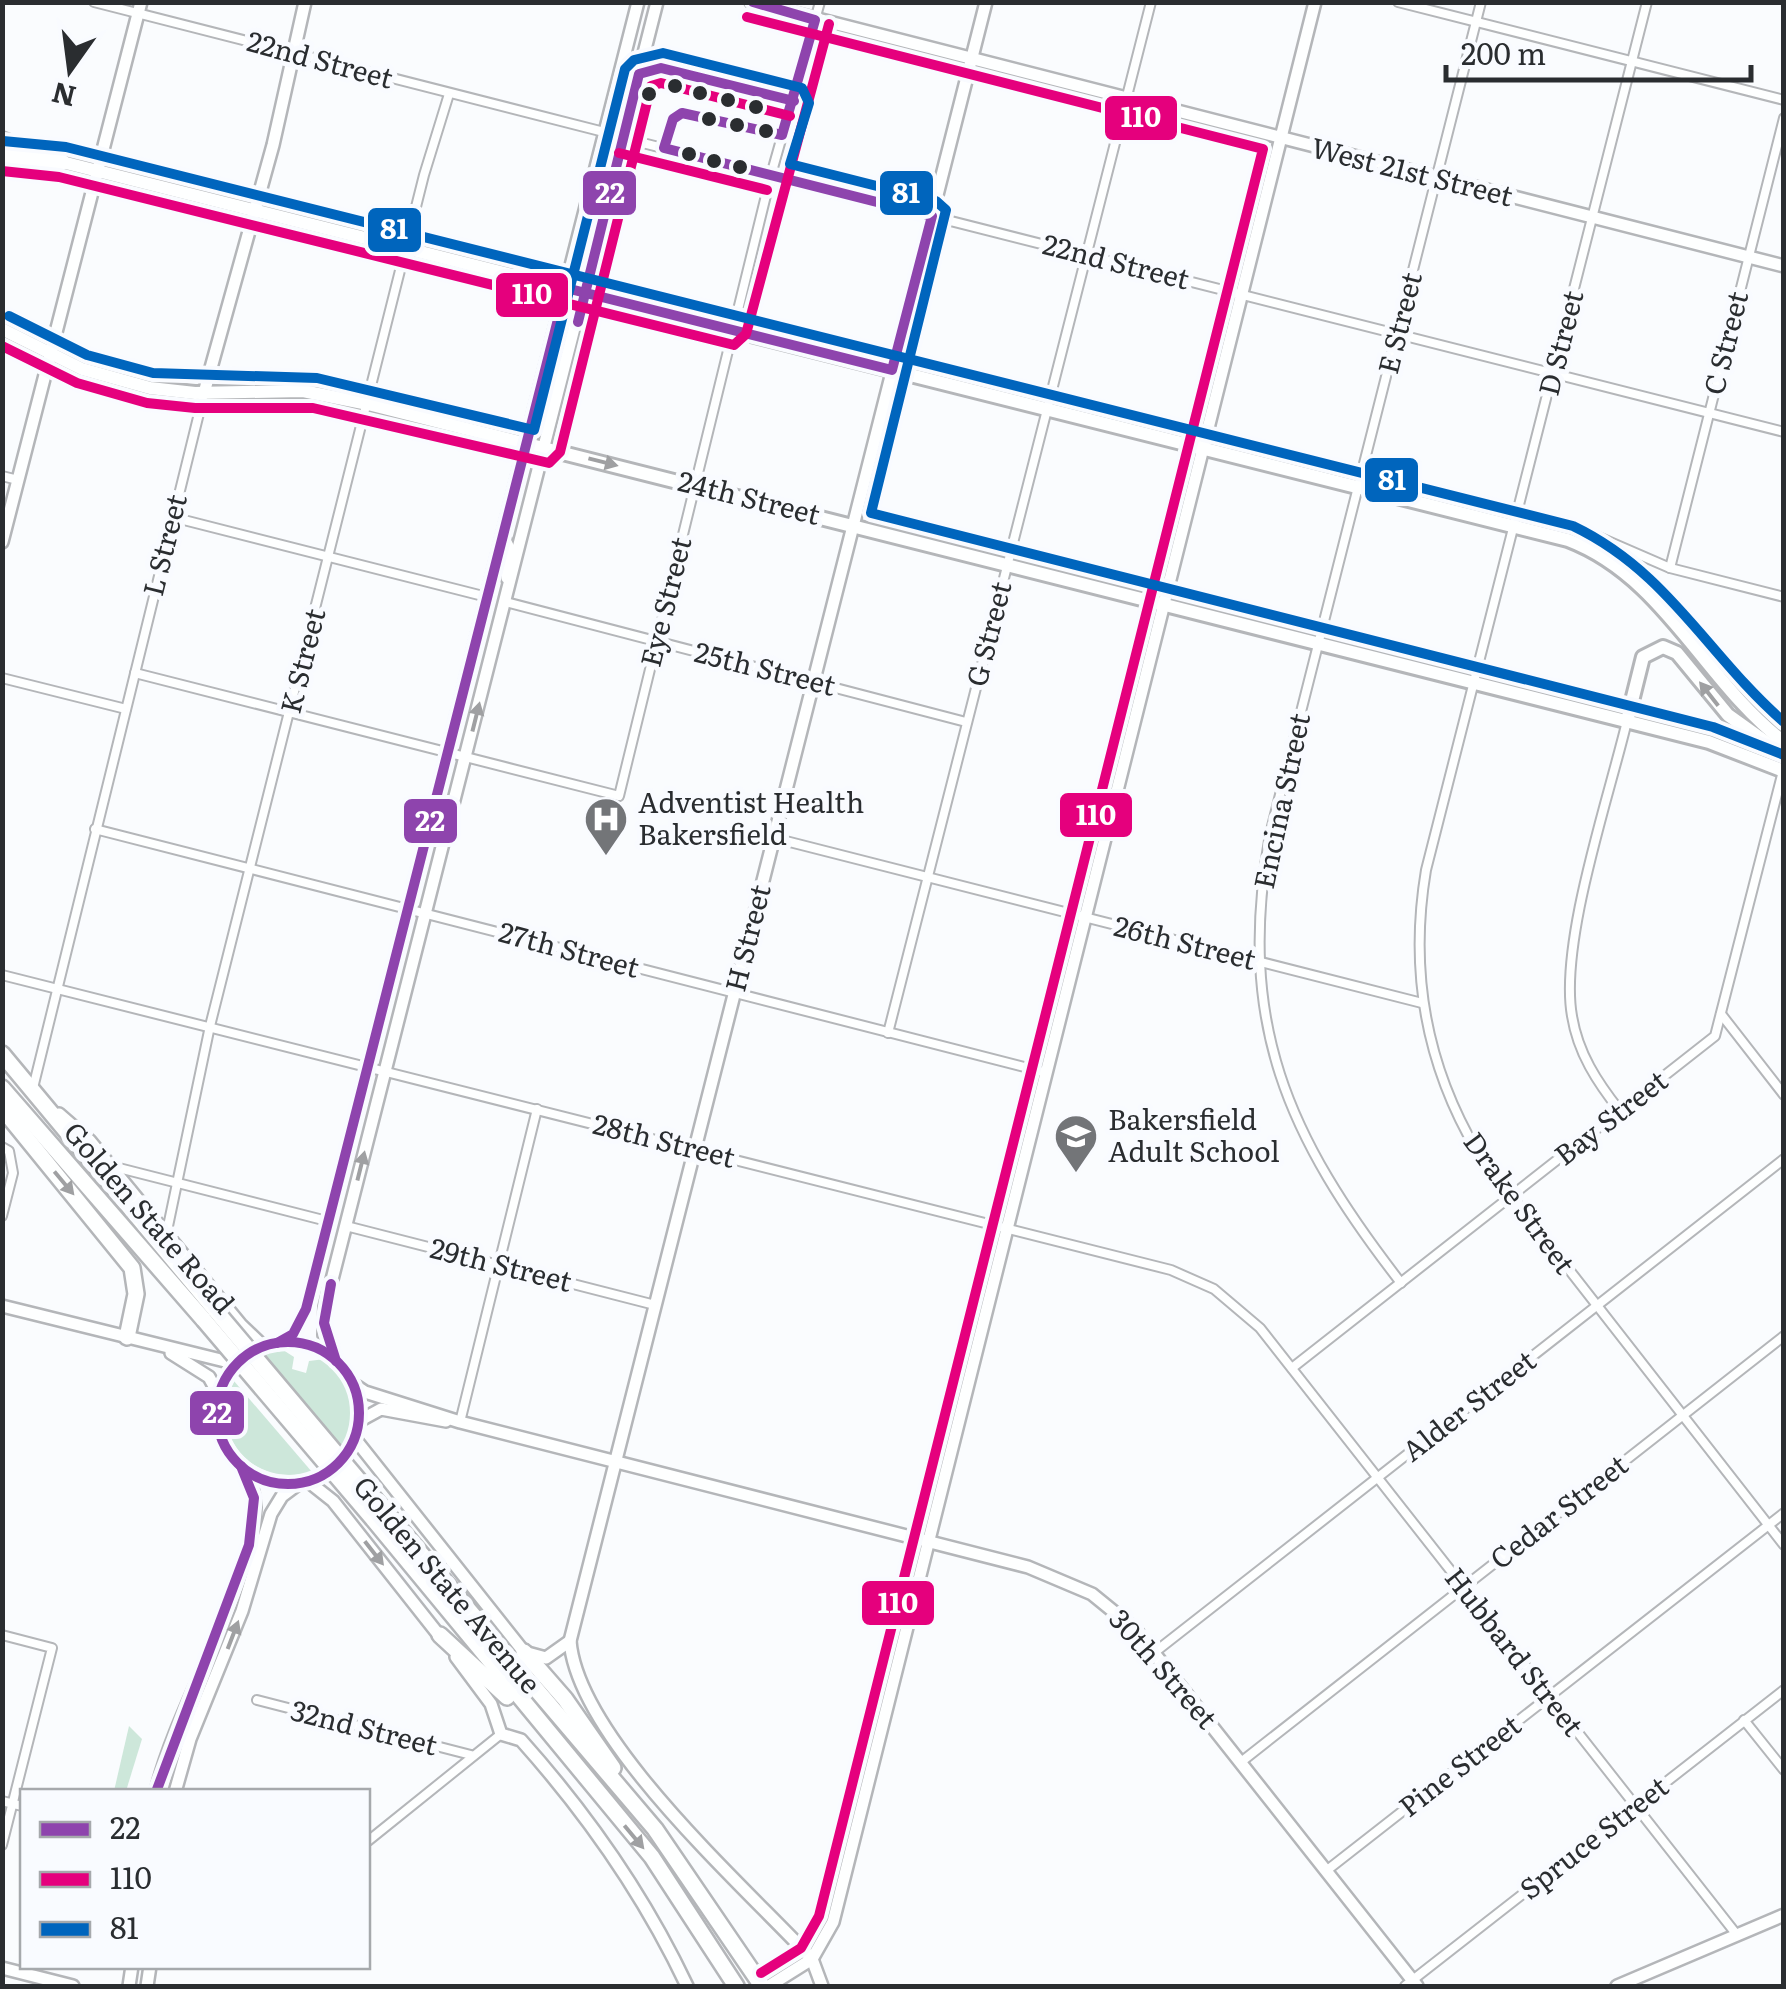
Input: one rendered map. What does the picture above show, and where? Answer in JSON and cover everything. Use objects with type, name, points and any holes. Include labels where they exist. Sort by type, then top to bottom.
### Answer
[{"type":"highway","points":[[2,156],[62,162]]},
{"type":"highway","name":"Golden State Avenue","points":[[2,1054],[210,1315],[377,1513],[655,1829],[766,1986]]},
{"type":"highway","name":"Golden State Avenue","points":[[2,1088],[210,1315]]},
{"type":"highway","points":[[2,1108],[132,1268],[136,1294],[127,1337]]},
{"type":"highway","name":"Golden State Avenue","points":[[377,1513],[652,1858],[736,1986]]},
{"type":"highway","points":[[440,1636],[572,1762]]},
{"type":"highway","points":[[524,1652],[565,1700],[655,1829]]},
{"type":"main road","name":"L Street","points":[[204,393],[295,53],[305,2]]},
{"type":"main road","points":[[157,1789],[172,1733],[230,1599],[249,1537],[254,1496],[241,1466],[221,1437],[220,1396],[237,1364],[293,1334],[302,1320],[638,2]]},
{"type":"main road","points":[[176,1789],[190,1739],[248,1594],[272,1514],[282,1496],[332,1470],[355,1439],[359,1421],[353,1384],[328,1348],[322,1322],[657,2]]},
{"type":"main road","name":"West 21st Street","points":[[751,2],[1784,266]]},
{"type":"main road","name":"H Street","points":[[570,1641],[986,2]]},
{"type":"main road","points":[[766,1986],[812,1959],[833,1922],[1004,1228],[1316,2]]},
{"type":"main road","points":[[2,542],[139,8]]},
{"type":"main road","points":[[2,138],[62,162],[1580,545],[1631,575],[1728,691],[1784,742]]},
{"type":"main road","name":"24th Street","points":[[2,330],[50,356],[127,383],[204,393],[303,392],[368,404],[1164,601],[1627,721],[1738,750],[1783,771]]},
{"type":"main road","points":[[503,536],[508,548],[506,602]]},
{"type":"main road","points":[[1627,721],[1643,657],[1663,647],[1677,653],[1739,726],[1784,755]]},
{"type":"main road","name":"Golden State Road","points":[[32,1090],[111,1166],[241,1325],[271,1345]]},
{"type":"main road","points":[[2,1306],[237,1364]]},
{"type":"main road","points":[[271,1345],[314,1348],[336,1361]]},
{"type":"main road","points":[[158,1346],[201,1370],[220,1396]]},
{"type":"main road","name":"30th Street","points":[[353,1384],[366,1392],[460,1422],[928,1540],[1028,1567],[1079,1587],[1120,1614],[1155,1652],[1411,1985]]},
{"type":"main road","name":"30th Street","points":[[359,1421],[380,1409],[460,1422]]},
{"type":"main road","points":[[355,1439],[524,1652],[546,1658],[570,1641],[576,1679],[620,1750],[812,1959],[822,1986]]},
{"type":"main road","points":[[241,1466],[268,1481],[303,1483],[334,1501],[491,1704],[501,1734],[521,1740],[584,1814],[630,1880],[687,1986]]},
{"type":"main road","points":[[1616,1986],[1784,1916]]},
{"type":"main road","points":[[2,1968],[73,1986]]},
{"type":"street","name":"22nd Street","points":[[94,2],[139,8],[295,53],[604,132]]},
{"type":"street","name":"Eye Street","points":[[466,757],[620,796],[771,175],[820,2]]},
{"type":"street","name":"G Street","points":[[888,1033],[1152,2]]},
{"type":"street","points":[[1398,2],[1784,100]]},
{"type":"street","name":"E Street","points":[[1318,644],[1481,2]]},
{"type":"street","name":"D Street","points":[[1473,683],[1647,2]]},
{"type":"street","name":"K Street","points":[[167,1230],[210,1026],[406,248],[449,94]]},
{"type":"street","name":"C Street","points":[[1670,568],[1784,118]]},
{"type":"street","name":"22nd Street","points":[[623,138],[1784,432]]},
{"type":"street","name":"L Street","points":[[32,1090],[204,393]]},
{"type":"street","points":[[2,476],[18,480]]},
{"type":"street","points":[[172,517],[487,597]]},
{"type":"street","points":[[1580,528],[1670,568],[1784,598]]},
{"type":"street","name":"25th Street","points":[[506,602],[966,722]]},
{"type":"street","name":"Encina Street","points":[[1318,644],[1270,834],[1260,900],[1260,962],[1270,1036],[1301,1132],[1332,1190],[1401,1282]]},
{"type":"street","points":[[135,673],[466,757]]},
{"type":"street","points":[[2,678],[126,709]]},
{"type":"street","name":"Drake Street","points":[[1473,683],[1421,902],[1422,1002],[1434,1058],[1453,1107],[1511,1197],[1784,1545]]},
{"type":"street","points":[[1620,1111],[1583,1053],[1572,1017],[1569,973],[1627,721]]},
{"type":"street","name":"Bay Street","points":[[1292,1368],[1715,1036],[1783,771]]},
{"type":"street","name":"27th Street","points":[[95,829],[1044,1072]]},
{"type":"street","name":"26th Street","points":[[774,838],[1422,1002]]},
{"type":"street","name":"28th Street","points":[[2,975],[1194,1278],[1247,1314],[1292,1368]]},
{"type":"street","points":[[1721,1014],[1784,1094]]},
{"type":"street","points":[[460,1422],[537,1109]]},
{"type":"street","points":[[2,1216],[14,1172],[6,1149]]},
{"type":"street","name":"Alder Street","points":[[1155,1652],[1784,1159]]},
{"type":"street","points":[[111,1166],[327,1221]]},
{"type":"street","name":"29th Street","points":[[346,1226],[655,1304]]},
{"type":"street","name":"Cedar Street","points":[[1240,1762],[1784,1336]]},
{"type":"street","name":"Hubbard Street","points":[[1292,1368],[1736,1936]]},
{"type":"street","name":"Pine Street","points":[[1326,1871],[1784,1513]]},
{"type":"street","points":[[2,1636],[52,1648],[21,1789]]},
{"type":"street","name":"Spruce Street","points":[[1411,1985],[1784,1690]]},
{"type":"street","name":"32nd Street","points":[[257,1700],[471,1755]]},
{"type":"street","points":[[1744,1720],[1784,1770]]},
{"type":"street","points":[[370,1839],[501,1734]]},
{"type":"street","points":[[2,1800],[18,1805],[2,1845]]},
{"type":"green space","points":[[280,1348],[294,1357],[292,1369],[306,1373],[309,1361],[325,1359],[343,1379],[352,1414],[341,1451],[262,1355]]},
{"type":"green space","points":[[234,1381],[312,1472],[271,1472],[241,1454],[226,1421]]},
{"type":"green space","points":[[129,1726],[142,1739],[127,1789],[114,1789]]},
{"type":"transit line","name":"22","points":[[277,1343],[293,1334],[306,1309],[566,288],[892,370],[932,216],[664,148],[673,119],[682,113],[782,135],[815,20],[753,2]]},
{"type":"transit line","name":"110","points":[[747,17],[1263,149],[819,1916],[801,1948],[761,1973]]},
{"type":"transit line","name":"110","points":[[2,171],[59,177],[734,345],[746,334],[829,24]]},
{"type":"transit line","name":"81","points":[[9,316],[87,355],[153,373],[317,378],[534,430],[625,69],[634,60],[663,53],[802,88],[809,103],[790,164],[936,201],[946,210],[871,513],[1713,727],[1784,755]]},
{"type":"transit line","name":"22","points":[[578,322],[639,74],[661,68],[794,101]]},
{"type":"transit line","name":"110","points":[[2,346],[77,383],[147,403],[195,408],[313,408],[549,463],[560,452],[651,86],[661,83],[790,116]]},
{"type":"transit line","name":"81","points":[[3,141],[66,147],[1573,526],[1606,545],[1662,591],[1784,722]]},
{"type":"transit line","name":"110","points":[[619,153],[767,190]]},
{"type":"transit line","name":"22","points":[[331,1284],[324,1323],[336,1361]]},
{"type":"transit line","name":"22","points":[[288,1342],[315,1348],[338,1363],[353,1386],[359,1413],[353,1440],[338,1463],[315,1478],[288,1484],[261,1478],[238,1463],[223,1440],[217,1413],[223,1386],[238,1363],[261,1348],[288,1342]]},
{"type":"transit line","name":"22","points":[[157,1789],[249,1545],[254,1498],[241,1466]]},
{"type":"place","name":"Adventist Health Bakersfield","points":[[606,857]]},
{"type":"place","name":"Bakersfield Adult School","points":[[1076,1174]]}]
